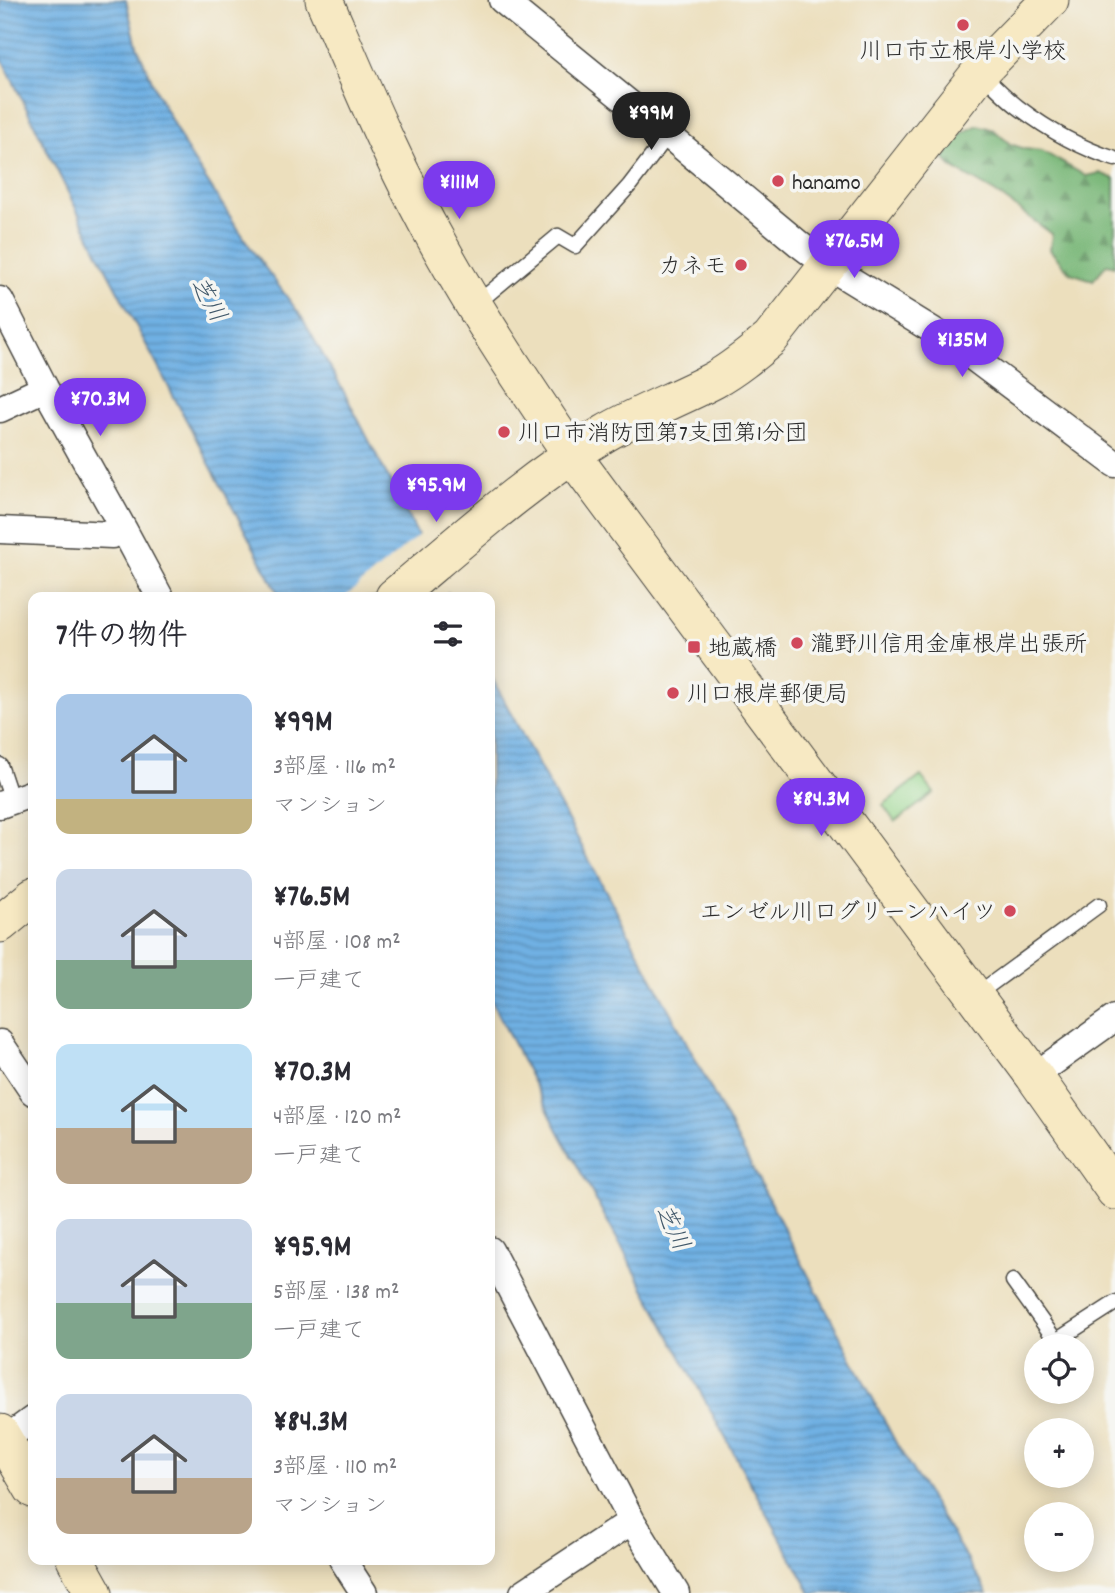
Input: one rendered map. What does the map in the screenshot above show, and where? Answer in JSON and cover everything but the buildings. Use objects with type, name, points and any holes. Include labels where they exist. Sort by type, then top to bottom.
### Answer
[{"type":"street","points":[[324,0],[376,119],[439,247],[474,306],[572,455],[975,996],[1115,1191]]},
{"type":"street","points":[[502,0],[828,266],[955,344],[1115,464]]},
{"type":"street","points":[[400,592],[515,495],[572,455],[607,432],[716,379],[770,339],[980,72],[1051,0]]},
{"type":"street","points":[[0,300],[157,592]]},
{"type":"street","points":[[0,409],[46,388]]},
{"type":"street","points":[[0,530],[112,535],[124,530]]},
{"type":"street","points":[[0,924],[28,901]]},
{"type":"street","points":[[1034,1076],[1115,1018]]},
{"type":"street","points":[[0,1043],[28,1085]]},
{"type":"street","points":[[495,1260],[632,1521],[676,1593]]},
{"type":"street","points":[[28,1422],[2,1439],[28,1481]]},
{"type":"street","points":[[523,1593],[632,1521]]},
{"type":"street","points":[[78,1565],[94,1593]]},
{"type":"street","points":[[346,1565],[364,1593]]},
{"type":"lane","points":[[980,72],[1016,106],[1056,133],[1096,153],[1115,159]]},
{"type":"lane","points":[[474,306],[558,236],[575,246],[629,186],[668,135]]},
{"type":"lane","points":[[0,765],[15,800]]},
{"type":"lane","points":[[975,996],[1099,905]]},
{"type":"lane","points":[[1013,1281],[1056,1341],[1115,1303]]},
{"type":"green space","points":[[978,125],[994,130],[1010,144],[1042,151],[1086,176],[1100,173],[1115,179],[1115,266],[1107,264],[1093,280],[1070,273],[1050,250],[1052,234],[996,193],[953,168],[944,158],[962,133]]},
{"type":"green space","points":[[921,776],[934,793],[895,822],[883,805]]},
{"type":"water","name":"芝川","points":[[0,0],[126,0],[137,46],[157,93],[188,152],[252,250],[301,316],[345,394],[447,592],[277,592],[104,265],[0,55]]},
{"type":"water","name":"芝川","points":[[495,683],[897,1445],[988,1593],[811,1593],[560,1134],[495,1008]]},
{"type":"pier","points":[[420,534],[450,590],[447,592],[351,592]]},
{"type":"place","name":"川口市立根岸小学校","points":[[963,25]]},
{"type":"place","name":"hanamo","points":[[778,181]]},
{"type":"place","name":"カネモ","points":[[741,265]]},
{"type":"place","name":"川口市消防団第7支団第1分団","points":[[504,432]]},
{"type":"place","name":"瀧野川信用金庫根岸出張所","points":[[797,643]]},
{"type":"place","name":"地蔵橋","points":[[694,647]]},
{"type":"place","name":"川口根岸郵便局","points":[[673,693]]},
{"type":"place","name":"エンゼル川口グリーンハイツ","points":[[1010,911]]}]
